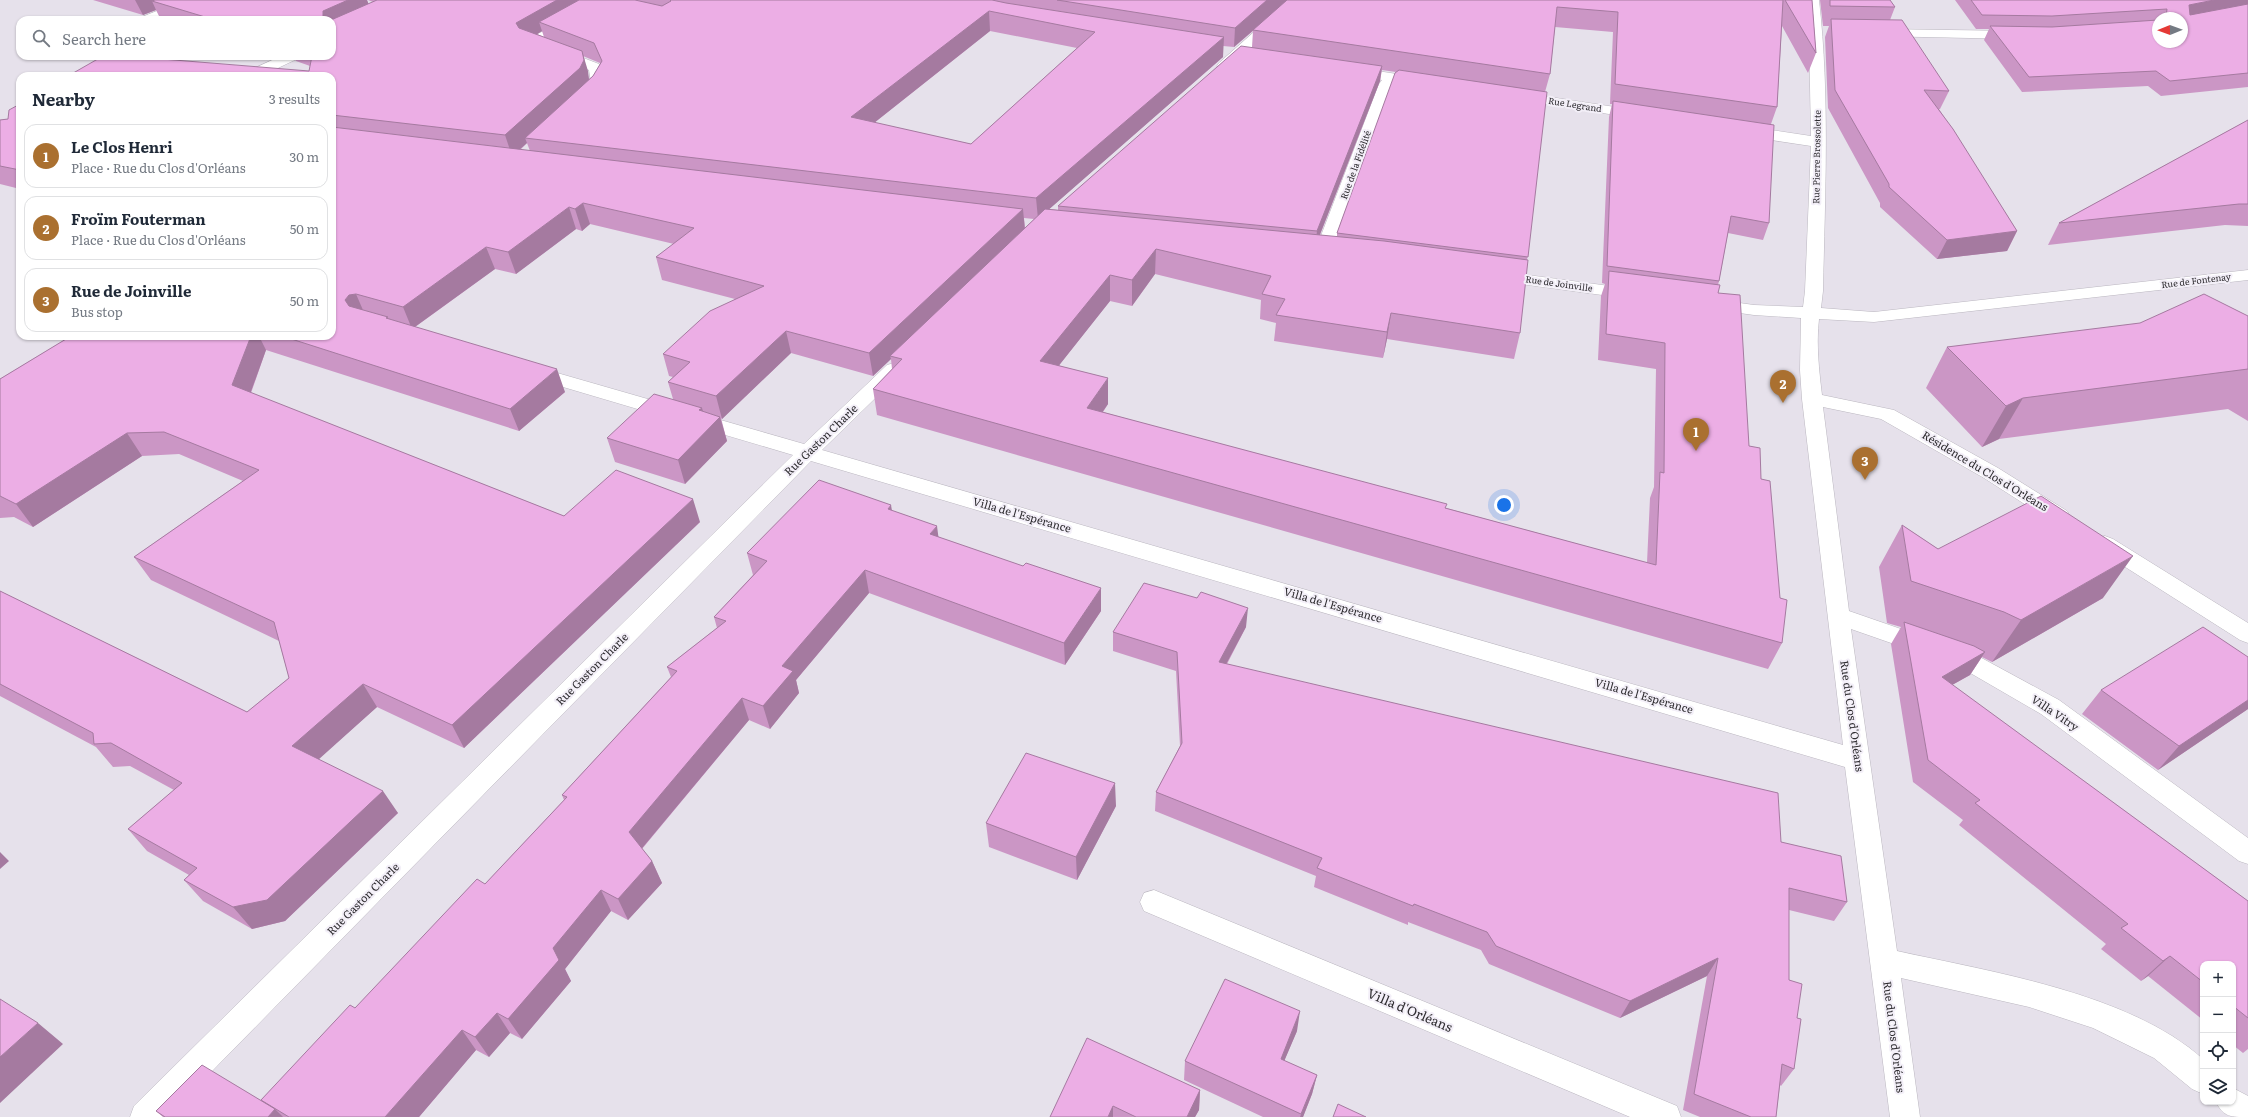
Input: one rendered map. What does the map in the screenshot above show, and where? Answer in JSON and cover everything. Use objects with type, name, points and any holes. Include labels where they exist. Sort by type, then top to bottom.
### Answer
[{"type":"street","points":[[157,16],[195,0]]},
{"type":"street","points":[[1214,75],[1298,0]]},
{"type":"street","name":"Rue Pierre Brossolette","points":[[1812,0],[1818,142],[1812,314]]},
{"type":"street","points":[[577,107],[593,92],[599,83],[598,73],[594,67],[531,43],[585,13]]},
{"type":"street","points":[[1814,31],[1830,32]]},
{"type":"street","points":[[1869,33],[2029,36]]},
{"type":"street","points":[[1217,51],[1257,57]]},
{"type":"street","points":[[258,72],[283,60]]},
{"type":"street","points":[[1340,70],[1440,85]]},
{"type":"street","name":"Rue de la Fidélité","points":[[1322,254],[1386,84],[1394,78]]},
{"type":"street","name":"Rue Legrand","points":[[1502,94],[1657,118]]},
{"type":"street","points":[[1727,128],[1818,142]]},
{"type":"street","name":"Rue de Joinville","points":[[1481,273],[1652,296]]},
{"type":"street","name":"Rue de Fontenay","points":[[1812,314],[1874,318],[2248,275]]},
{"type":"street","points":[[1691,302],[1754,310],[1812,314]]},
{"type":"street","name":"Rue du Clos d'Orléans","points":[[1812,314],[1809,326],[1809,356],[1812,399],[1838,616],[1905,1117]]},
{"type":"street","name":"Rue Gaston Charle","points":[[145,1117],[808,452],[904,359]]},
{"type":"street","name":"Villa de l'Espérance","points":[[519,367],[1858,760]]},
{"type":"street","name":"Résidence du Clos d'Orléans","points":[[1812,399],[1887,414],[1991,472],[2248,634]]},
{"type":"street","name":"Villa Vitry","points":[[1838,616],[1968,661],[2050,707],[2248,853]]},
{"type":"street","name":"Villa d'Orléans","points":[[1154,902],[1666,1117]]},
{"type":"street","points":[[1885,961],[2038,995],[2113,1021],[2166,1049],[2200,1077]]},
{"type":"street","points":[[2235,1105],[2248,1116]]},
{"type":"building","points":[[348,0],[323,11],[323,16],[202,16],[152,1]]},
{"type":"building","points":[[377,0],[557,0],[516,23],[519,28],[582,51],[584,60],[580,68],[505,135],[336,115],[336,72],[75,72],[96,60],[174,60],[309,71],[311,60],[336,60],[336,18]]},
{"type":"building","points":[[579,0],[635,0],[662,6],[671,1],[670,0],[992,0],[1224,37],[1036,198],[525,138],[593,76],[602,61],[594,43],[539,22]],"holes":[[[989,11],[1095,32],[971,144],[851,117]]]},
{"type":"building","points":[[1057,0],[1267,0],[1235,28]]},
{"type":"building","points":[[1287,0],[1783,0],[1777,107],[1615,84],[1618,12],[1557,7],[1550,74],[1253,30]]},
{"type":"building","points":[[1785,0],[1812,0],[1816,53]]},
{"type":"building","points":[[1830,0],[1890,0],[1895,7],[1830,6]]},
{"type":"building","points":[[1971,0],[2214,0],[2189,5],[2190,15],[2248,4],[2248,73],[2170,81],[2156,71],[2029,77],[1990,26],[2052,27],[2152,20],[2152,48],[2188,48],[2188,12],[2167,12],[2167,9],[2052,16],[1982,15]]},
{"type":"building","points":[[1831,19],[1902,20],[1949,91],[1924,90],[1953,129],[2017,231],[1947,240],[1889,187],[1889,184],[1835,90]]},
{"type":"building","points":[[1241,46],[1382,66],[1317,231],[1058,206]]},
{"type":"building","points":[[1399,70],[1547,92],[1528,257],[1337,233],[1395,73]]},
{"type":"building","points":[[1613,101],[1774,125],[1769,223],[1731,216],[1719,281],[1607,266]]},
{"type":"building","points":[[16,106],[16,169],[0,166],[0,120],[8,119],[9,110]]},
{"type":"building","points":[[2248,120],[2248,204],[2059,223]]},
{"type":"building","points":[[336,127],[1023,209],[869,353],[786,331],[716,396],[668,382],[690,362],[663,354],[710,311],[764,286],[656,257],[694,228],[583,203],[575,209],[569,207],[508,252],[486,247],[403,307],[356,294],[349,295],[345,300],[349,306],[557,369],[510,409],[294,340],[336,340]]},
{"type":"building","points":[[1045,209],[1384,241],[1528,260],[1520,333],[1391,313],[1387,332],[1276,315],[1285,299],[1262,294],[1271,276],[1156,249],[1132,280],[1110,275],[1040,361],[1108,378],[1087,408],[1447,504],[1445,508],[1656,565],[1660,472],[1664,473],[1665,343],[1606,334],[1609,271],[1720,285],[1718,293],[1740,295],[1749,446],[1760,448],[1761,479],[1770,481],[1780,598],[1787,600],[1782,643],[873,389],[902,359],[890,356]]},
{"type":"building","points":[[2204,294],[2248,316],[2248,369],[2023,398],[2006,406],[1947,347],[2140,323]]},
{"type":"building","points":[[64,340],[249,340],[232,385],[564,516],[616,470],[693,499],[452,725],[363,684],[292,746],[383,791],[267,900],[233,907],[184,880],[197,868],[128,829],[182,783],[111,743],[94,744],[93,733],[0,684],[0,591],[247,712],[289,678],[274,622],[134,557],[259,470],[164,432],[127,433],[16,504],[0,496],[0,379]]},
{"type":"building","points":[[654,394],[702,408],[699,410],[720,417],[678,460],[607,438]]},
{"type":"building","points":[[819,480],[891,505],[888,509],[937,526],[930,534],[1023,566],[1026,563],[1101,588],[1064,643],[865,570],[782,666],[793,671],[763,706],[742,698],[629,832],[652,861],[618,899],[601,890],[553,948],[559,960],[508,1019],[497,1013],[475,1037],[462,1030],[385,1117],[289,1117],[261,1100],[350,1005],[355,1008],[477,879],[485,884],[567,797],[562,795],[677,671],[667,667],[726,621],[714,617],[767,561],[747,553]]},
{"type":"building","points":[[2041,496],[2133,556],[2021,620],[2004,612],[1911,581],[1902,525],[1938,549]]},
{"type":"building","points":[[1144,583],[1197,598],[1201,592],[1248,608],[1219,662],[1778,793],[1781,842],[1841,856],[1847,902],[1789,888],[1789,980],[1802,984],[1797,1018],[1801,1019],[1794,1069],[1782,1064],[1776,1117],[1751,1117],[1694,1094],[1718,958],[1630,1001],[1496,946],[1487,932],[1414,904],[1413,906],[1317,868],[1322,858],[1156,792],[1182,743],[1177,652],[1113,632]]},
{"type":"building","points":[[1904,622],[1974,646],[1985,652],[1942,677],[2248,901],[2248,1018],[2236,1008],[2236,961],[2200,961],[2200,980],[2170,956],[2163,961],[2121,928],[2128,924],[1975,803],[1980,800],[1928,760]]},
{"type":"building","points":[[2203,627],[2248,657],[2248,700],[2179,746],[2101,690]]},
{"type":"building","points":[[1026,753],[1115,783],[1076,857],[986,823]]},
{"type":"building","points":[[1225,979],[1300,1011],[1281,1059],[1317,1075],[1301,1114],[1185,1061]]},
{"type":"building","points":[[0,999],[38,1023],[0,1057]]},
{"type":"building","points":[[1087,1038],[1200,1090],[1187,1117],[1136,1117],[1113,1106],[1108,1117],[1050,1117]]},
{"type":"building","points":[[202,1065],[275,1109],[268,1117],[165,1117],[156,1111]]},
{"type":"building","points":[[1338,1104],[1366,1117],[1333,1117]]},
{"type":"place","name":"Froïm Fouterman","points":[[1783,403]]},
{"type":"place","name":"Le Clos Henri","points":[[1696,451]]},
{"type":"place","name":"Rue de Joinville","points":[[1865,480]]}]
